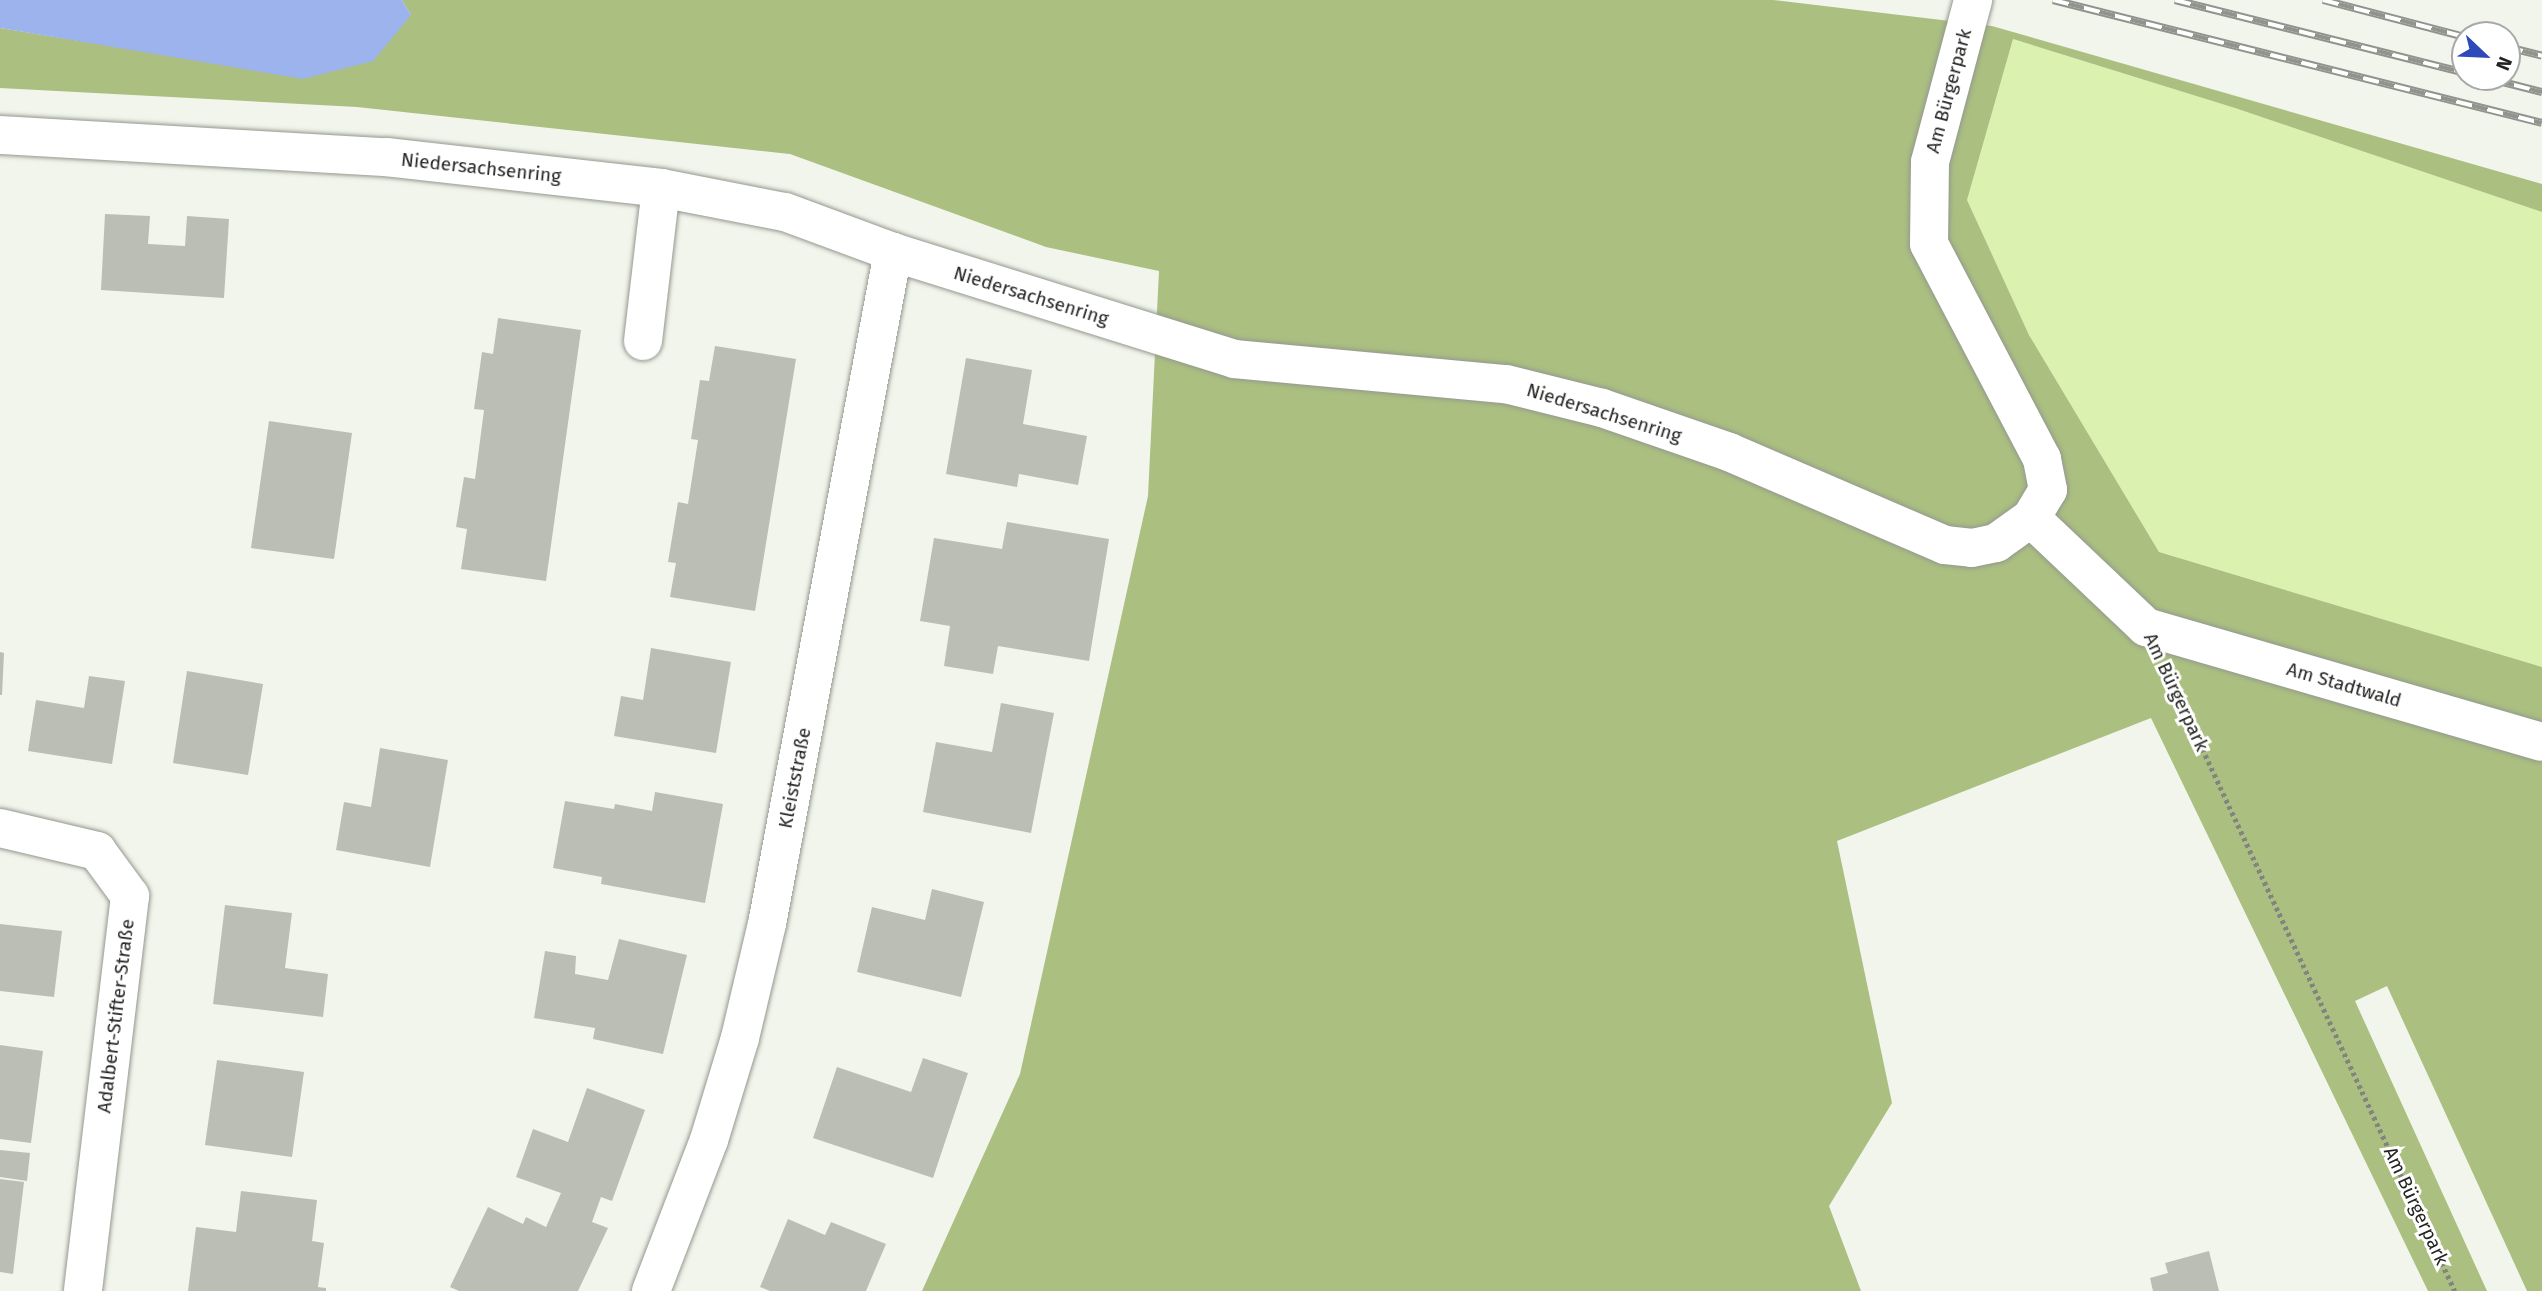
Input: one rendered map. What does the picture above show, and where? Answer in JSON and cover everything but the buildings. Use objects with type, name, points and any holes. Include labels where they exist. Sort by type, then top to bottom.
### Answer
[{"type":"street","name":"Am Bürgerpark","points":[[1973,0],[1930,162],[1929,244],[2042,459],[2048,489],[2031,518],[2146,627]]},
{"type":"street","name":"Niedersachsenring","points":[[0,135],[386,157],[661,188],[785,212],[893,252],[1234,359],[1506,384],[1602,408],[1729,452],[1945,545],[1972,548],[1996,543],[2031,518]]},
{"type":"street","points":[[643,341],[661,188]]},
{"type":"street","name":"Kleiststraße","points":[[651,1291],[709,1140],[740,1038],[758,962],[893,252]]},
{"type":"street","name":"Am Stadtwald","points":[[2146,627],[2542,742]]},
{"type":"street","name":"Adalbert-Stifter-Straße","points":[[0,828],[97,851],[130,897],[83,1291]]},
{"type":"path","name":"Am Bürgerpark","points":[[2146,627],[2455,1291]]},
{"type":"green space","points":[[402,0],[1773,0],[1992,26],[2542,184],[2542,212],[2235,108],[2013,39],[1967,200],[2029,335],[2159,552],[2542,667],[2542,1291],[2527,1291],[2387,986],[2355,1001],[2487,1291],[2428,1291],[2151,718],[1837,841],[1892,1103],[1829,1206],[1861,1291],[922,1291],[1020,1074],[1148,496],[1159,271],[1046,247],[790,154],[357,107],[0,88],[0,28],[86,42],[411,15]]},
{"type":"green space","points":[[2013,39],[2235,108],[2542,212],[2542,667],[2159,552],[2029,335],[1967,200]]},
{"type":"water","points":[[0,0],[402,0],[411,15],[373,61],[303,79],[0,28]]},
{"type":"railway","points":[[2053,0],[2542,123]]},
{"type":"railway","points":[[2175,0],[2451,69]]},
{"type":"railway","points":[[2323,0],[2451,33]]},
{"type":"railway","points":[[2521,51],[2542,56]]},
{"type":"railway","points":[[2521,87],[2542,92]]}]
